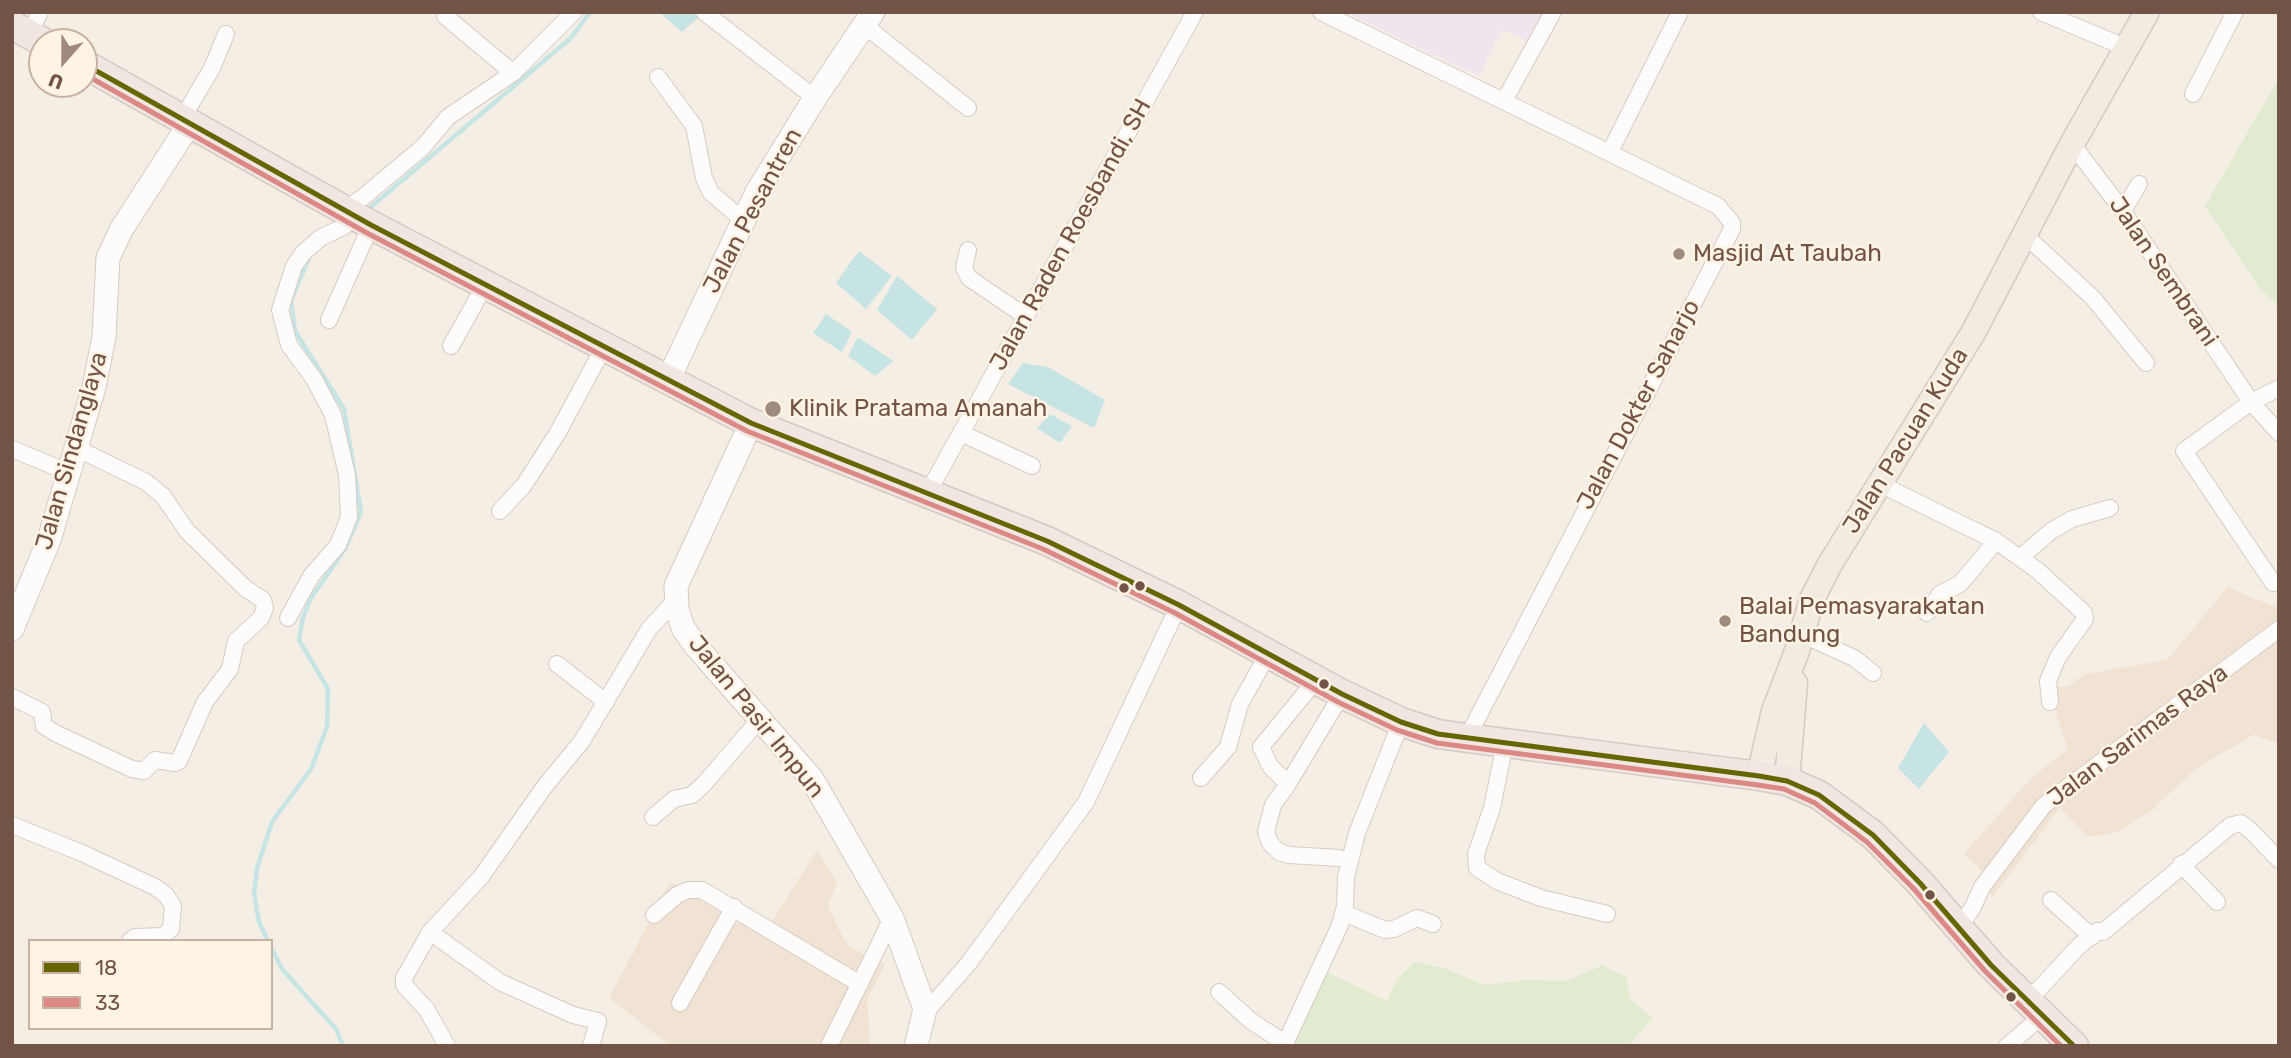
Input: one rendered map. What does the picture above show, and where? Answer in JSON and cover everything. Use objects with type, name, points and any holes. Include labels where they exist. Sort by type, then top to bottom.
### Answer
[{"type":"highway","points":[[98,72],[358,217],[751,423],[1047,541],[1179,606],[1342,694],[1401,722],[1438,734],[1759,775],[1787,780],[1819,795],[1873,835],[1966,918],[2034,1010],[2074,1046]]},
{"type":"main road","name":"Jalan Pacuan Kuda","points":[[1759,775],[1774,710],[1812,599],[1830,564],[1953,367],[2026,236],[2072,144],[2147,12]]},
{"type":"main road","name":"Jalan Pacuan Kuda","points":[[1787,780],[1799,642]]},
{"type":"street","points":[[329,320],[362,198],[423,147],[448,117],[513,73],[574,12]]},
{"type":"street","points":[[704,12],[815,98]]},
{"type":"street","name":"Jalan Raden Roesbandi, SH","points":[[927,494],[1195,12]]},
{"type":"street","name":"Jalan Dokter Saharjo","points":[[1321,12],[1718,206],[1729,216],[1732,229],[1467,738]]},
{"type":"street","points":[[1504,101],[1553,12]]},
{"type":"street","points":[[1610,152],[1680,12]]},
{"type":"street","points":[[2041,12],[2127,48]]},
{"type":"street","points":[[2193,94],[2235,12]]},
{"type":"street","points":[[445,16],[513,73]]},
{"type":"street","points":[[869,19],[968,108]]},
{"type":"street","name":"Jalan Pesantren","points":[[668,380],[771,167],[869,19]]},
{"type":"street","points":[[186,121],[226,34]]},
{"type":"street","points":[[658,77],[694,126],[704,178],[711,192],[744,220]]},
{"type":"street","name":"Jalan Sindanglaya","points":[[12,629],[49,540],[94,387],[104,337],[108,258],[121,230],[186,121]]},
{"type":"street","name":"Jalan Sembrani","points":[[2072,144],[2123,211],[2252,402],[2279,433]]},
{"type":"street","points":[[2123,211],[2139,184]]},
{"type":"street","points":[[288,618],[311,576],[338,545],[349,517],[347,475],[333,415],[314,379],[289,345],[280,310],[294,265],[303,253],[320,238],[358,217]]},
{"type":"street","points":[[2026,236],[2093,298],[2146,363]]},
{"type":"street","points":[[968,250],[964,268],[969,278],[1025,316]]},
{"type":"street","points":[[451,345],[485,285]]},
{"type":"street","points":[[500,511],[524,485],[558,434],[604,346]]},
{"type":"street","points":[[2273,583],[2185,455],[2186,447],[2252,402],[2279,388]]},
{"type":"street","points":[[447,1046],[427,1010],[403,982],[430,932],[481,877],[545,786],[582,741],[649,629],[675,601],[676,586],[751,423]]},
{"type":"street","points":[[961,433],[1032,466]]},
{"type":"street","points":[[12,697],[42,712],[44,726],[57,734],[132,769],[144,771],[155,760],[175,763],[179,761],[205,702],[230,669],[236,641],[261,618],[265,608],[263,600],[245,588],[187,531],[163,496],[146,482],[76,447]]},
{"type":"street","points":[[12,449],[68,472]]},
{"type":"street","points":[[1880,484],[1996,541],[2021,557],[2084,612],[2085,619],[2058,657],[2048,681],[2050,702]]},
{"type":"street","points":[[2021,557],[2051,531],[2072,519],[2110,508]]},
{"type":"street","points":[[1927,613],[1940,594],[1960,584],[1996,541]]},
{"type":"street","name":"Jalan Pasir Impun","points":[[675,601],[689,638],[812,779],[892,918],[925,1013]]},
{"type":"street","points":[[916,1046],[925,1013],[968,964],[1086,802],[1179,606]]},
{"type":"street","name":"Jalan Sarimas Raya","points":[[1966,918],[1982,887],[2044,804],[2279,629]]},
{"type":"street","points":[[1799,642],[1844,652],[1873,673]]},
{"type":"street","points":[[1201,778],[1228,747],[1235,716],[1268,654]]},
{"type":"street","points":[[557,664],[606,702]]},
{"type":"street","points":[[1287,784],[1265,759],[1261,747],[1316,680]]},
{"type":"street","points":[[1339,859],[1279,852],[1270,842],[1267,824],[1273,805],[1342,694]]},
{"type":"street","points":[[653,817],[674,799],[692,795],[760,719]]},
{"type":"street","points":[[1219,992],[1251,1021],[1285,1044],[1344,913],[1346,877],[1357,832],[1401,722]]},
{"type":"street","points":[[1505,743],[1492,808],[1476,853],[1477,868],[1497,880],[1541,898],[1607,914]]},
{"type":"street","points":[[1966,918],[1990,893],[2076,782]]},
{"type":"street","points":[[2007,1046],[2034,1010],[2066,959],[2134,907],[2181,864],[2230,826],[2241,823],[2274,855]]},
{"type":"street","points":[[12,825],[82,853],[155,887],[166,895],[173,906],[171,929],[163,936],[132,939]]},
{"type":"street","points":[[2181,864],[2217,902]]},
{"type":"street","points":[[654,915],[663,905],[688,890],[702,890],[860,984]]},
{"type":"street","points":[[2051,900],[2092,937]]},
{"type":"street","points":[[680,1003],[734,907]]},
{"type":"street","points":[[1344,913],[1385,930],[1394,929],[1417,918],[1433,924]]},
{"type":"street","points":[[830,1046],[892,918]]},
{"type":"street","points":[[430,932],[500,982],[573,1016],[598,1021],[592,1046]]},
{"type":"shaded area","points":[[1345,12],[1549,12],[1533,43],[1502,29],[1479,76]]},
{"type":"shaded area","points":[[2228,587],[2273,606],[2279,603],[2279,744],[2254,735],[2199,766],[2152,810],[2115,833],[2088,837],[2060,808],[1993,896],[1976,882],[1983,872],[1964,854],[2031,778],[2068,749],[2052,702],[2050,686],[2068,687],[2085,674],[2167,660]]},
{"type":"shaded area","points":[[817,850],[837,883],[828,906],[848,947],[885,964],[867,1000],[870,1046],[671,1046],[609,998],[670,882],[680,887],[713,888],[771,923]]},
{"type":"green space","points":[[2279,78],[2279,307],[2259,287],[2205,206]]},
{"type":"green space","points":[[1415,962],[1443,968],[1486,985],[1527,980],[1566,981],[1602,965],[1626,977],[1631,1000],[1653,1018],[1628,1046],[1291,1046],[1325,971],[1387,1001],[1398,978]]},
{"type":"water","points":[[697,12],[701,15],[682,32],[660,13]]},
{"type":"water","points":[[859,251],[892,276],[866,309],[836,283]]},
{"type":"water","points":[[897,276],[937,309],[912,340],[877,310]]},
{"type":"water","points":[[826,314],[852,332],[842,352],[813,333]]},
{"type":"water","points":[[858,337],[893,361],[875,376],[848,356]]},
{"type":"water","points":[[1023,363],[1048,367],[1105,400],[1094,428],[1008,384]]},
{"type":"water","points":[[1050,414],[1072,426],[1060,443],[1037,428]]},
{"type":"water","points":[[1924,723],[1949,752],[1919,789],[1898,768]]},
{"type":"waterway","points":[[366,211],[571,38],[590,12]]},
{"type":"waterway","points":[[267,939],[259,922],[254,893],[257,868],[272,822],[311,769],[327,727],[328,689],[299,640],[303,617],[311,598],[345,549],[361,512],[344,409],[295,331],[291,300],[309,258]]},
{"type":"waterway","points":[[273,951],[282,969],[336,1029],[343,1046]]},
{"type":"transit line","name":"18","points":[[98,72],[371,225],[751,423],[1047,541],[1179,605],[1342,694],[1401,722],[1438,734],[1759,776],[1787,781],[1819,795],[1873,835],[1920,883],[1991,965],[2074,1046]]},
{"type":"transit line","name":"33","points":[[98,82],[367,233],[747,431],[1043,549],[1175,613],[1338,702],[1397,730],[1437,743],[1784,789],[1815,803],[1867,842],[1914,889],[1985,971],[2061,1046]]},
{"type":"place","name":"Masjid At Taubah","points":[[1679,254]]},
{"type":"place","name":"Klinik Pratama Amanah","points":[[773,409]]},
{"type":"place","name":"Balai Pemasyarakatan Bandung","points":[[1725,621]]}]
